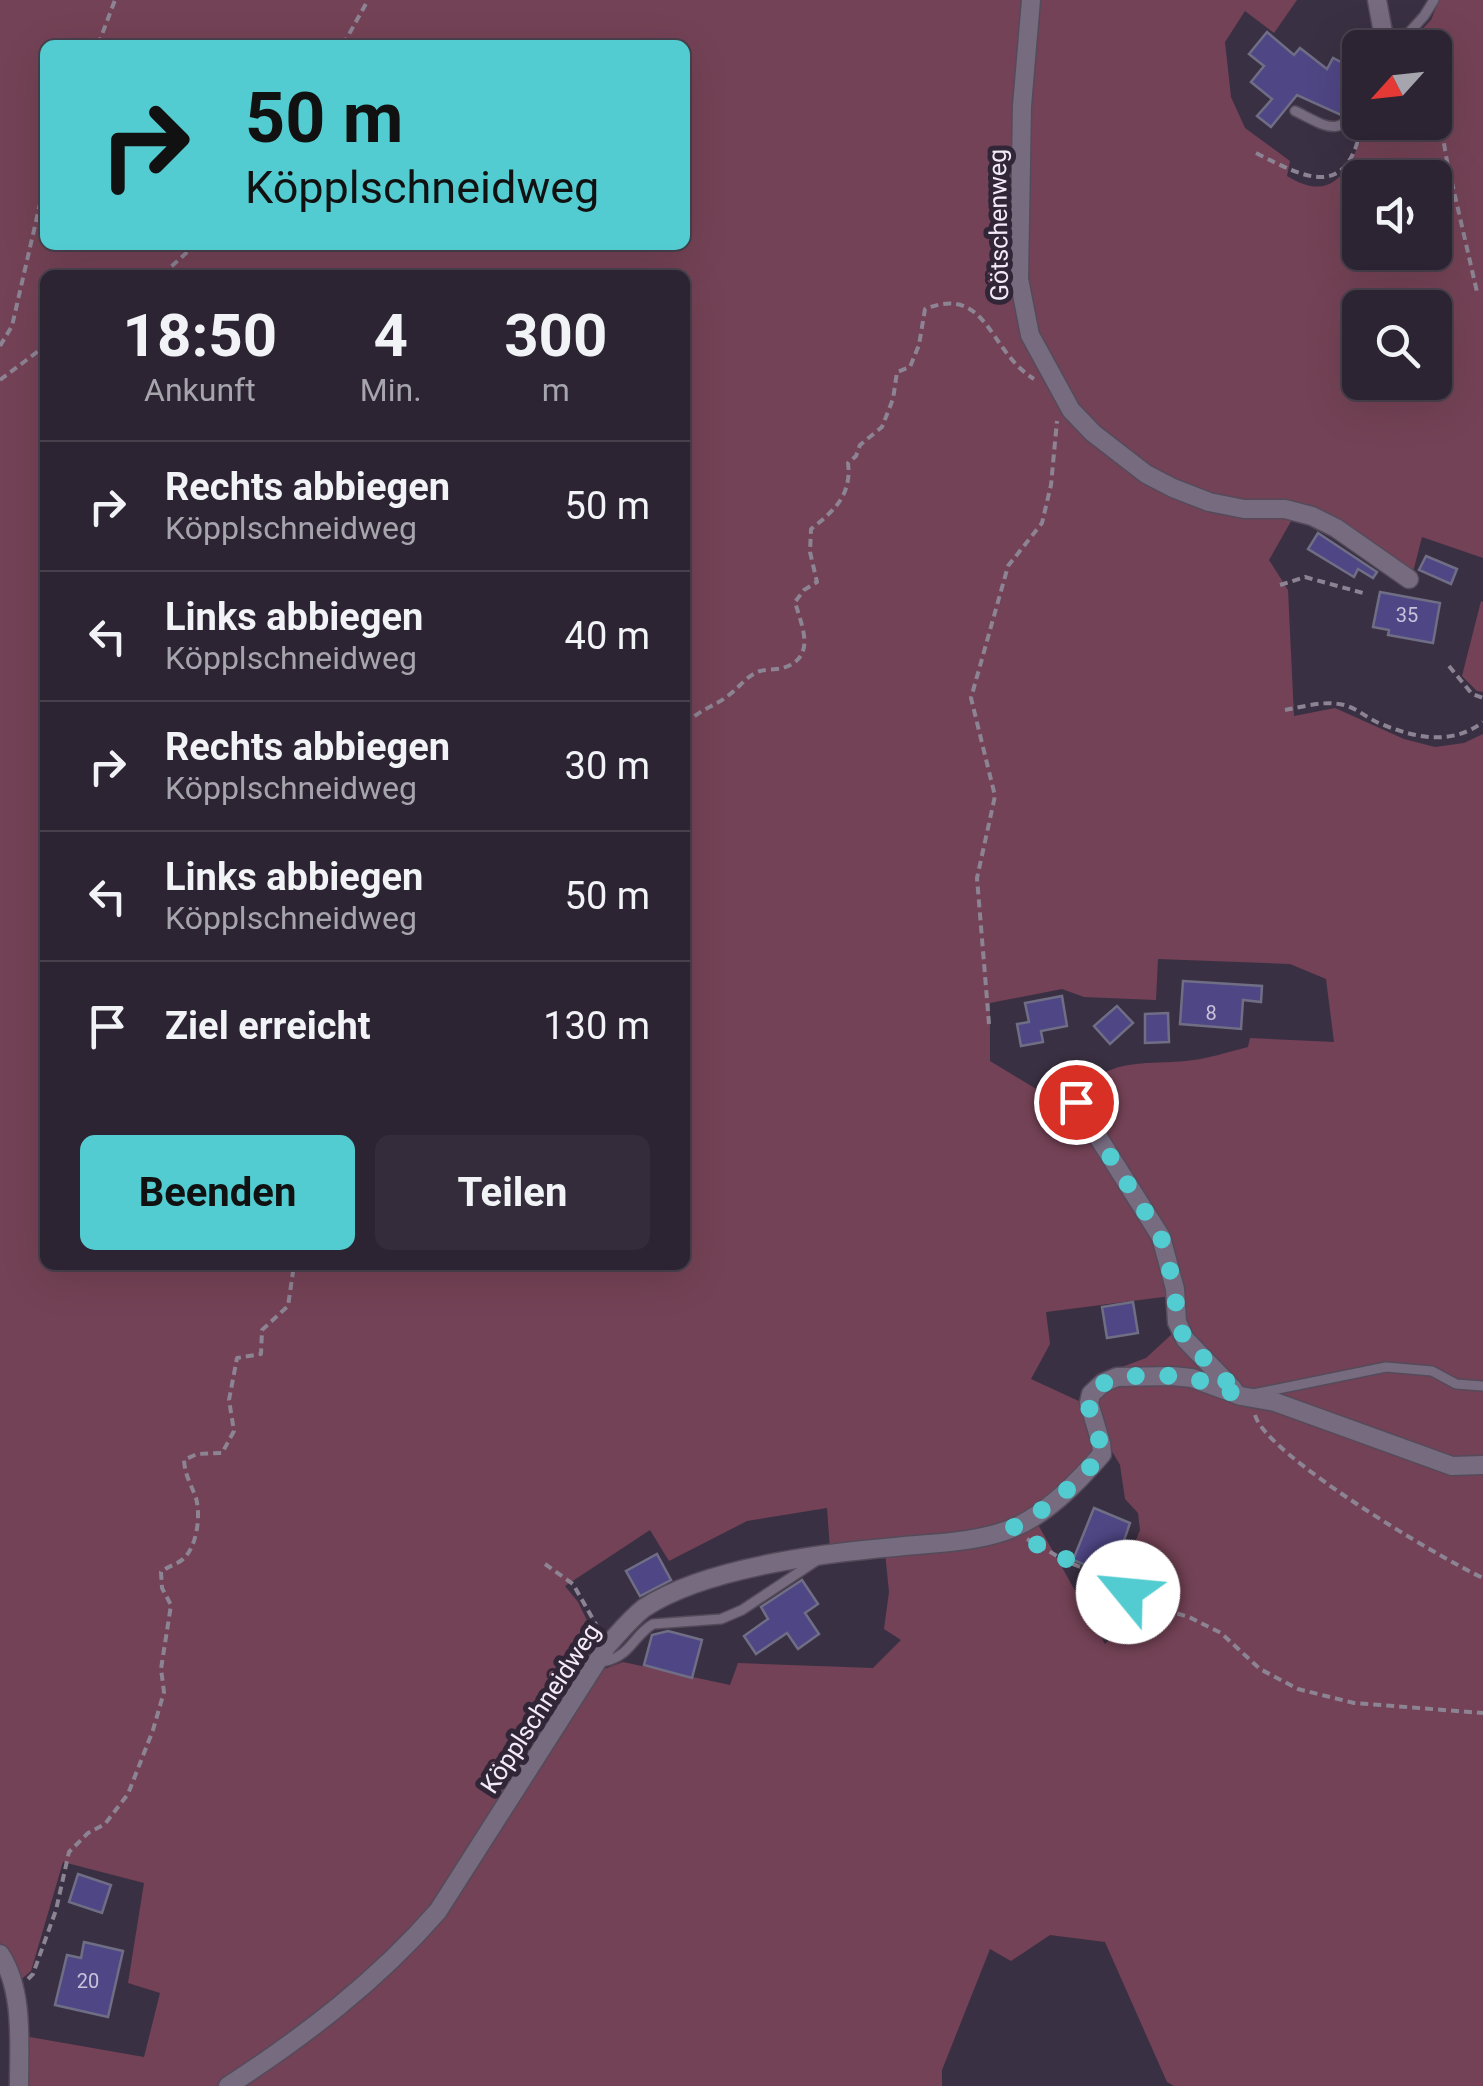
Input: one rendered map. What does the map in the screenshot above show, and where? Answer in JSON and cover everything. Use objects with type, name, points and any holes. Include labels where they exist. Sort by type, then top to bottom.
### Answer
[{"type":"street","name":"Götschenweg","points":[[1031,0],[1022,106],[1019,279],[1030,335],[1061,395],[1093,433],[1146,474],[1209,502],[1244,509],[1285,509],[1312,516],[1336,528],[1409,579]]},
{"type":"street","points":[[1377,0],[1383,30]]},
{"type":"street","points":[[1076,1102],[1161,1237],[1175,1289],[1177,1322],[1185,1339],[1241,1396]]},
{"type":"street","name":"Köpplschneidweg","points":[[228,2086],[342,2004],[404,1950],[467,1867],[603,1651],[632,1618],[671,1595],[732,1574],[818,1554],[982,1537],[1012,1528],[1034,1517],[1062,1494],[1102,1454],[1090,1394],[1118,1377],[1192,1378],[1241,1396],[1274,1402],[1452,1466],[1483,1465]]},
{"type":"street","points":[[0,1954],[8,1966],[14,1991],[19,2086]]},
{"type":"lane","points":[[1411,30],[1434,0]]},
{"type":"lane","points":[[1295,111],[1327,127],[1342,126]]},
{"type":"lane","points":[[1241,1396],[1386,1367],[1432,1371],[1456,1384],[1483,1386]]},
{"type":"lane","points":[[603,1651],[606,1661],[616,1659],[628,1652],[653,1624],[721,1619],[742,1610],[818,1560],[818,1554]]},
{"type":"path","points":[[100,40],[114,0]]},
{"type":"path","points":[[346,40],[368,0]]},
{"type":"path","points":[[1256,153],[1315,179],[1343,169],[1358,140]]},
{"type":"path","points":[[1443,140],[1477,292]]},
{"type":"path","points":[[0,346],[12,326],[40,204]]},
{"type":"path","points":[[168,270],[190,250]]},
{"type":"path","points":[[690,721],[760,671],[786,668],[802,657],[807,641],[795,602],[804,590],[818,582],[810,552],[811,529],[838,508],[850,479],[848,464],[860,445],[882,427],[894,399],[897,372],[910,367],[919,345],[925,309],[946,301],[962,302],[974,311],[1018,369],[1061,395],[1042,523],[1008,566],[971,698],[995,796],[977,878],[990,1024]]},
{"type":"path","points":[[0,380],[40,350]]},
{"type":"path","points":[[1280,584],[1306,577],[1363,593]]},
{"type":"path","points":[[1449,666],[1472,694],[1483,698]]},
{"type":"path","points":[[1285,710],[1337,703],[1378,723],[1442,740],[1460,736],[1483,722]]},
{"type":"path","points":[[14,1991],[34,1974],[56,1910],[69,1852],[106,1824],[128,1794],[153,1730],[164,1692],[162,1669],[172,1605],[162,1588],[161,1572],[182,1560],[194,1542],[198,1519],[196,1499],[185,1478],[184,1460],[197,1454],[222,1452],[234,1431],[228,1400],[236,1358],[261,1354],[262,1330],[288,1306],[294,1270]]},
{"type":"path","points":[[1274,1402],[1253,1416],[1269,1438],[1370,1512],[1483,1578]]},
{"type":"path","points":[[1012,1528],[1034,1545],[1110,1579],[1146,1604],[1189,1617],[1221,1634],[1260,1669],[1298,1689],[1354,1703],[1483,1713]]},
{"type":"path","points":[[545,1564],[580,1593],[603,1651]]},
{"type":"shaded area","points":[[0,0],[1025,0],[1013,228],[1022,229],[1035,0],[1297,0],[1274,33],[1245,11],[1225,42],[1231,97],[1245,128],[1290,161],[1287,176],[1319,187],[1342,173],[1342,270],[1452,270],[1452,160],[1350,160],[1360,140],[1452,140],[1452,30],[1421,30],[1431,20],[1439,0],[1483,0],[1483,558],[1422,537],[1412,576],[1357,534],[1311,510],[1231,502],[1192,492],[1141,465],[1081,417],[1076,423],[1128,467],[1187,502],[1231,514],[1294,516],[1269,560],[1288,590],[1294,716],[1335,708],[1404,739],[1435,747],[1464,743],[1483,734],[1483,2086],[1174,2086],[1167,2082],[1105,1942],[1050,1935],[1011,1961],[990,1949],[942,2070],[942,2086],[236,2086],[353,2002],[429,1927],[452,1899],[596,1672],[623,1662],[730,1685],[738,1663],[873,1668],[901,1640],[884,1629],[889,1592],[885,1552],[995,1541],[1036,1521],[1105,1644],[1149,1594],[1131,1552],[1140,1530],[1138,1513],[1125,1499],[1120,1465],[1109,1446],[1033,1511],[987,1532],[935,1542],[830,1549],[827,1508],[747,1521],[669,1561],[650,1530],[565,1586],[578,1602],[601,1649],[426,1919],[387,1959],[284,2043],[220,2086],[23,2086],[24,2036],[144,2057],[160,1993],[128,1983],[144,1883],[63,1862],[31,1971],[17,1983],[10,1957],[0,1943]],"holes":[[[1158,959],[1290,964],[1326,979],[1334,1042],[1250,1038],[1248,1047],[1210,1057],[1127,1065],[1101,1075],[1082,1098],[1097,1132],[1167,1236],[1186,1329],[1204,1353],[1243,1389],[1246,1401],[1234,1403],[1191,1384],[1147,1381],[1115,1384],[1083,1403],[1031,1379],[1050,1344],[1046,1312],[1171,1296],[1166,1262],[1153,1230],[1071,1110],[990,1061],[990,1003],[1062,989],[1084,997],[1156,1000]]]},
{"type":"shaded area","points":[[1483,602],[1483,692],[1462,676]]},
{"type":"shaded area","points":[[1172,1334],[1178,1345],[1218,1383],[1111,1371],[1146,1358]]},
{"type":"building","points":[[1267,32],[1294,55],[1300,48],[1327,69],[1333,58],[1342,62],[1341,115],[1297,95],[1271,127],[1257,116],[1272,99],[1251,82],[1264,66],[1249,54]]},
{"type":"building","points":[[1318,533],[1377,572],[1373,578],[1358,569],[1354,577],[1308,549]]},
{"type":"building","points":[[1426,556],[1457,569],[1451,584],[1419,570]]},
{"type":"building","points":[[1380,592],[1440,603],[1433,643],[1388,635],[1389,630],[1373,627]]},
{"type":"building","points":[[1183,981],[1262,986],[1261,1002],[1243,1000],[1241,1029],[1180,1024]]},
{"type":"building","points":[[1062,996],[1067,1026],[1041,1031],[1043,1042],[1021,1046],[1017,1024],[1029,1022],[1025,1003]]},
{"type":"building","points":[[1117,1006],[1133,1023],[1110,1044],[1094,1026]]},
{"type":"building","points":[[1168,1013],[1169,1042],[1145,1043],[1145,1014]]},
{"type":"building","points":[[1133,1302],[1138,1333],[1107,1338],[1102,1307]]},
{"type":"building","points":[[1094,1508],[1130,1523],[1107,1590],[1120,1596],[1113,1614],[1083,1602],[1096,1569],[1073,1560]]},
{"type":"building","points":[[657,1554],[671,1580],[640,1596],[626,1571]]},
{"type":"building","points":[[802,1580],[818,1604],[805,1613],[819,1634],[798,1649],[787,1633],[756,1654],[744,1636],[768,1619],[761,1607]]},
{"type":"building","points":[[668,1631],[702,1640],[692,1678],[644,1665],[652,1635]]},
{"type":"building","points":[[78,1874],[111,1885],[102,1913],[69,1902]]},
{"type":"building","points":[[84,1942],[123,1951],[108,2017],[55,2005],[67,1955],[81,1958]]},
{"type":"route","points":[[1076,1102],[1161,1237],[1170,1262],[1177,1322],[1185,1339],[1241,1396],[1192,1378],[1118,1377],[1104,1382],[1090,1394],[1089,1404],[1102,1442],[1102,1454],[1062,1494],[1034,1517],[1012,1528],[1034,1545],[1110,1579],[1128,1592]]}]
